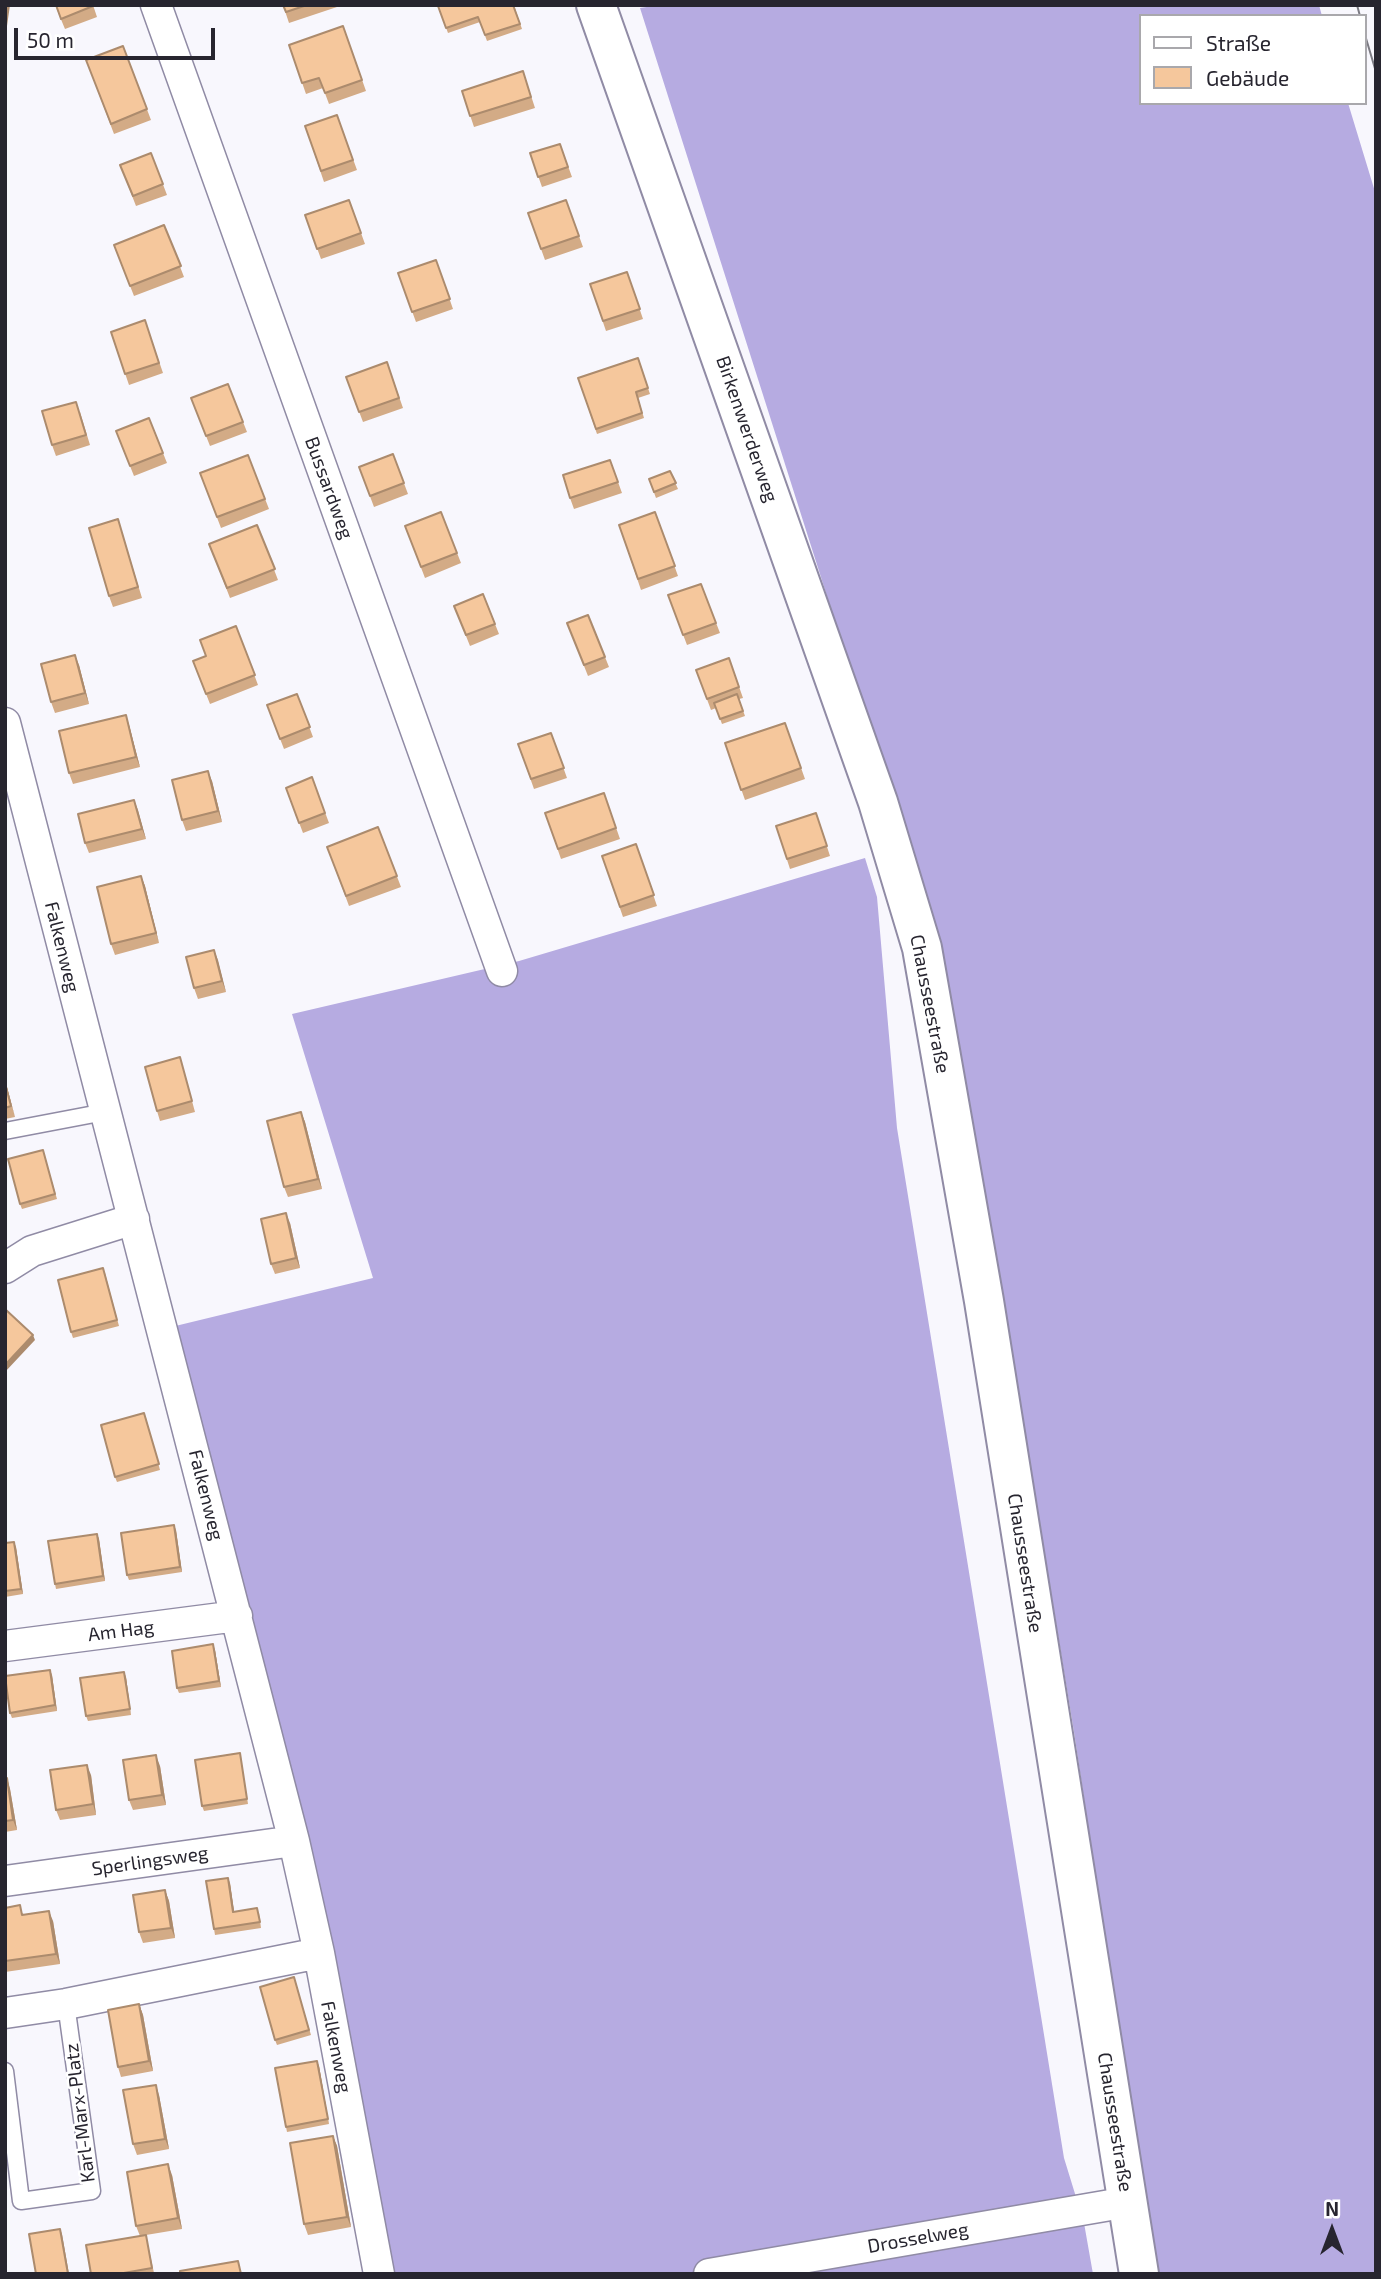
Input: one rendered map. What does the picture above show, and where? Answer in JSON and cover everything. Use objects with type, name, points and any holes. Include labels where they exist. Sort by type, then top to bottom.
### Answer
[{"type":"street","name":"Bussardweg","points":[[156,5],[502,971]]},
{"type":"street","name":"Birkenwerderweg","points":[[596,5],[656,168],[894,855]]},
{"type":"street","name":"Falkenweg","points":[[5,723],[294,1840],[319,1952],[379,2274]]},
{"type":"street","name":"Chausseestraße","points":[[894,855],[922,948],[979,1274],[1139,2274]]},
{"type":"street","points":[[5,1268],[32,1251],[134,1219]]},
{"type":"street","name":"Am Hag","points":[[5,1646],[237,1616]]},
{"type":"street","name":"Sperlingsweg","points":[[5,1881],[294,1840]]},
{"type":"street","points":[[5,2013],[66,2004],[319,1952]]},
{"type":"street","name":"Drosselweg","points":[[709,2274],[1128,2202]]},
{"type":"lane","points":[[5,1130],[105,1112]]},
{"type":"lane","name":"Karl-Marx-Platz","points":[[5,2071],[22,2201],[92,2191],[66,2004]]},
{"type":"shaded area","points":[[660,5],[1319,5],[1321,14],[1140,14],[1140,105],[1349,105],[1376,195],[1376,2274],[1155,2274],[1074,1732],[1002,1296],[936,939],[640,8]]},
{"type":"shaded area","points":[[865,858],[877,897],[897,1128],[1064,2158],[1084,2223],[1093,2274],[379,2274],[163,1329],[373,1278],[292,1014],[519,961]]},
{"type":"building","points":[[56,5],[93,5],[93,6],[61,19]]},
{"type":"building","points":[[283,5],[307,5],[286,12]]},
{"type":"building","points":[[513,5],[520,24],[485,35],[478,17],[446,28],[438,6]]},
{"type":"building","points":[[343,26],[362,80],[325,93],[319,78],[302,83],[289,45]]},
{"type":"building","points":[[123,46],[147,109],[111,124],[86,60]]},
{"type":"building","points":[[523,71],[531,97],[470,116],[462,91]]},
{"type":"building","points":[[337,115],[353,160],[321,171],[305,126]]},
{"type":"building","points":[[560,144],[568,167],[538,177],[530,153]]},
{"type":"building","points":[[151,153],[163,184],[133,196],[120,165]]},
{"type":"building","points":[[349,200],[361,233],[317,249],[305,215]]},
{"type":"building","points":[[566,200],[579,236],[541,249],[528,213]]},
{"type":"building","points":[[164,225],[181,266],[130,286],[114,245]]},
{"type":"building","points":[[436,260],[450,299],[412,312],[398,273]]},
{"type":"building","points":[[627,272],[640,309],[603,321],[590,284]]},
{"type":"building","points":[[145,320],[159,363],[125,374],[111,332]]},
{"type":"building","points":[[638,358],[648,388],[636,392],[642,413],[596,429],[578,378]]},
{"type":"building","points":[[387,362],[399,398],[359,412],[346,377]]},
{"type":"building","points":[[228,384],[243,422],[206,436],[191,398]]},
{"type":"building","points":[[76,402],[86,435],[52,445],[42,411]]},
{"type":"building","points":[[149,418],[163,453],[130,466],[116,431]]},
{"type":"building","points":[[393,454],[404,483],[370,496],[359,467]]},
{"type":"building","points":[[248,455],[265,499],[217,517],[200,473]]},
{"type":"building","points":[[610,460],[618,482],[570,498],[563,475]]},
{"type":"building","points":[[670,471],[676,483],[654,492],[649,479]]},
{"type":"building","points":[[441,512],[457,553],[421,567],[405,526]]},
{"type":"building","points":[[655,512],[675,566],[638,579],[619,525]]},
{"type":"building","points":[[118,519],[138,587],[109,596],[89,528]]},
{"type":"building","points":[[257,525],[275,569],[227,588],[209,544]]},
{"type":"building","points":[[701,584],[716,623],[683,635],[668,595]]},
{"type":"building","points":[[483,594],[495,624],[466,635],[454,606]]},
{"type":"building","points":[[588,615],[605,657],[584,665],[567,623]]},
{"type":"building","points":[[236,626],[255,675],[206,694],[193,661],[206,656],[200,640]]},
{"type":"building","points":[[75,655],[85,693],[51,702],[41,664]]},
{"type":"building","points":[[729,658],[739,687],[707,699],[696,670]]},
{"type":"building","points":[[297,694],[310,727],[280,739],[267,705]]},
{"type":"building","points":[[737,694],[743,711],[720,719],[714,703]]},
{"type":"building","points":[[126,715],[136,757],[69,773],[59,731]]},
{"type":"building","points":[[785,723],[801,768],[741,790],[725,743]]},
{"type":"building","points":[[551,733],[564,768],[531,779],[518,744]]},
{"type":"building","points":[[208,771],[218,811],[182,820],[172,780]]},
{"type":"building","points":[[312,777],[325,813],[299,823],[286,788]]},
{"type":"building","points":[[604,793],[616,828],[558,849],[545,813]]},
{"type":"building","points":[[134,800],[142,829],[85,843],[78,814]]},
{"type":"building","points":[[816,813],[827,846],[787,859],[776,826]]},
{"type":"building","points":[[378,827],[397,876],[346,896],[327,847]]},
{"type":"building","points":[[636,844],[654,895],[620,907],[602,856]]},
{"type":"building","points":[[141,876],[156,933],[111,944],[97,887]]},
{"type":"building","points":[[214,950],[222,981],[194,988],[186,957]]},
{"type":"building","points":[[180,1057],[192,1101],[157,1111],[145,1067]]},
{"type":"building","points":[[5,1083],[11,1106],[5,1108]]},
{"type":"building","points":[[301,1112],[318,1179],[284,1187],[267,1121]]},
{"type":"building","points":[[43,1150],[55,1194],[20,1204],[8,1159]]},
{"type":"building","points":[[286,1213],[296,1258],[271,1264],[261,1219]]},
{"type":"building","points":[[103,1268],[117,1320],[71,1332],[58,1280]]},
{"type":"building","points":[[5,1309],[33,1335],[5,1365]]},
{"type":"building","points":[[144,1413],[159,1464],[115,1477],[101,1425]]},
{"type":"building","points":[[174,1525],[180,1567],[127,1575],[121,1533]]},
{"type":"building","points":[[97,1534],[103,1576],[55,1584],[48,1541]]},
{"type":"building","points":[[14,1542],[21,1589],[5,1591],[5,1543]]},
{"type":"building","points":[[213,1644],[219,1681],[177,1688],[172,1651]]},
{"type":"building","points":[[50,1670],[55,1705],[10,1713],[5,1676]]},
{"type":"building","points":[[124,1672],[130,1709],[86,1716],[80,1678]]},
{"type":"building","points":[[240,1753],[247,1799],[202,1806],[195,1760]]},
{"type":"building","points":[[156,1755],[162,1795],[129,1800],[123,1760]]},
{"type":"building","points":[[87,1765],[93,1804],[56,1810],[50,1770]]},
{"type":"building","points":[[7,1778],[13,1820],[5,1821],[5,1779]]},
{"type":"building","points":[[228,1878],[233,1912],[257,1908],[260,1922],[214,1929],[206,1881]]},
{"type":"building","points":[[165,1890],[171,1928],[139,1932],[133,1895]]},
{"type":"building","points":[[20,1905],[22,1915],[49,1911],[56,1954],[5,1961],[5,1908]]},
{"type":"building","points":[[294,1977],[309,2030],[275,2040],[260,1987]]},
{"type":"building","points":[[139,2004],[149,2061],[118,2067],[108,2010]]},
{"type":"building","points":[[317,2061],[328,2119],[286,2127],[275,2068]]},
{"type":"building","points":[[156,2085],[165,2139],[133,2144],[123,2090]]},
{"type":"building","points":[[333,2136],[347,2217],[304,2224],[290,2143]]},
{"type":"building","points":[[168,2164],[178,2218],[136,2226],[127,2172]]},
{"type":"building","points":[[60,2229],[68,2274],[36,2274],[29,2234]]},
{"type":"building","points":[[146,2235],[152,2268],[118,2274],[91,2274],[86,2245]]},
{"type":"building","points":[[238,2261],[241,2274],[180,2274],[180,2271]]},
{"type":"tram line","points":[[1357,5],[1359,14]]},
{"type":"tram line","points":[[1375,5],[1376,9]]},
{"type":"tram line","points":[[1367,42],[1376,72]]}]
